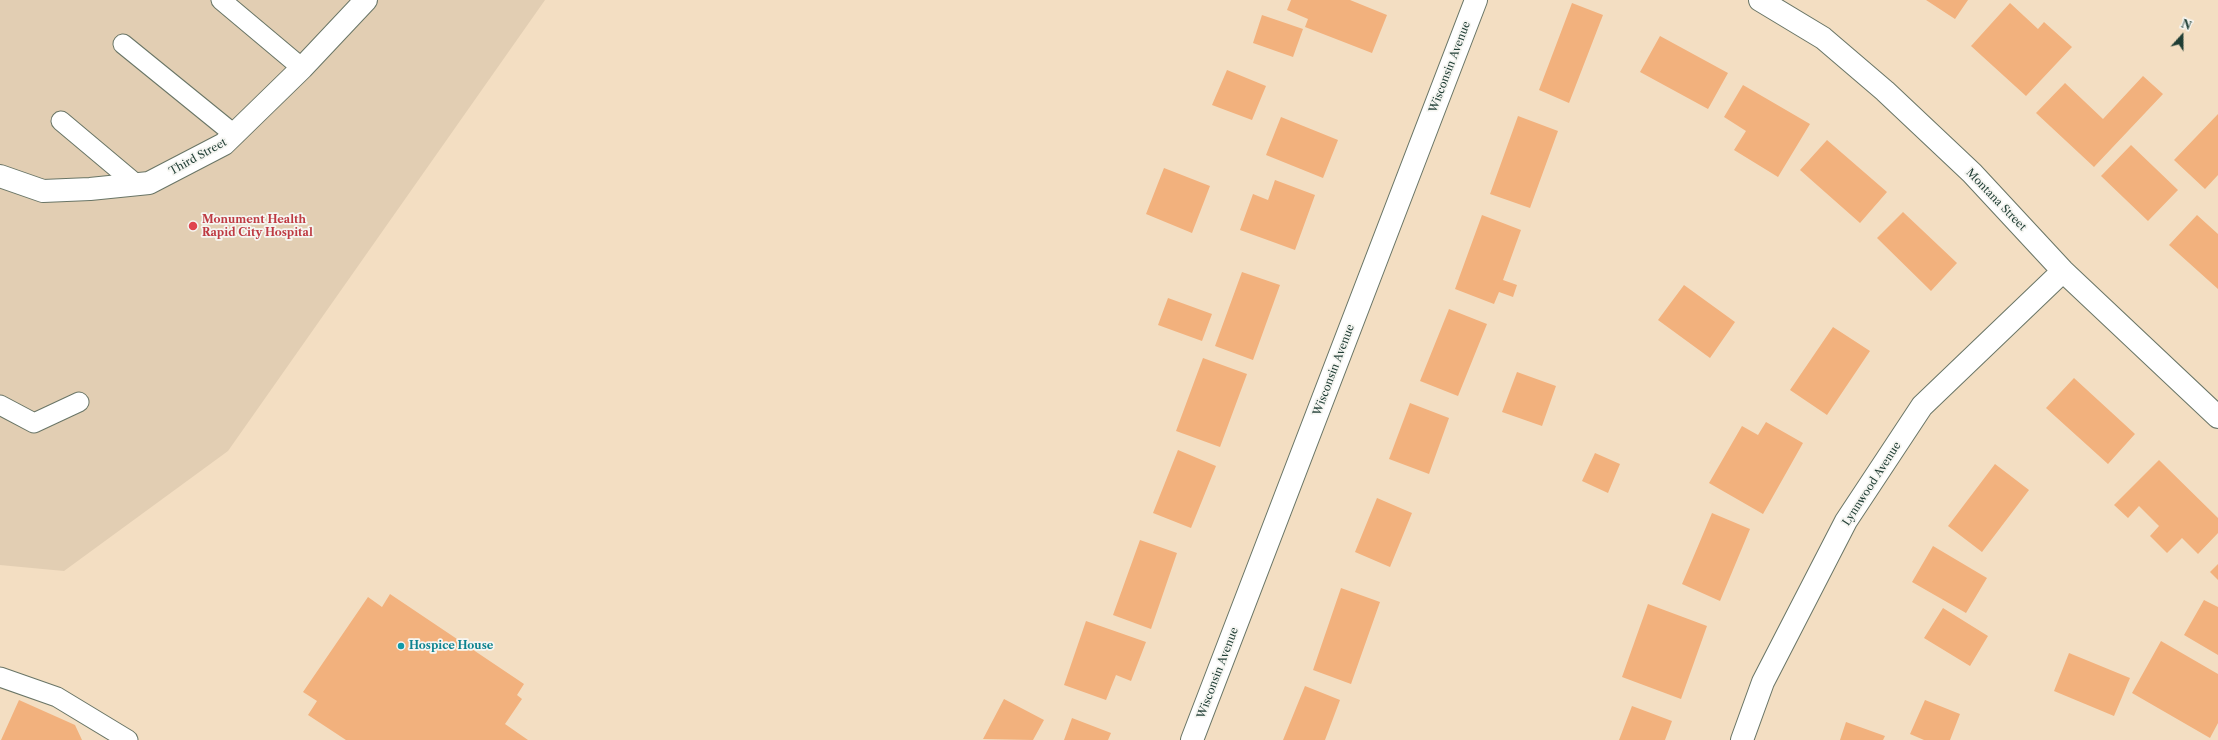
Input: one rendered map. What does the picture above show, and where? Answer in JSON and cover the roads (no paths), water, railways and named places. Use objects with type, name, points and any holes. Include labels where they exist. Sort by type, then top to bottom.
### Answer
[{"type":"street","name":"Third Street","points":[[0,176],[43,191],[149,182],[224,144],[235,135],[302,68],[366,0]]},
{"type":"street","name":"Wisconsin Avenue","points":[[1192,740],[1476,0]]},
{"type":"street","name":"Montana Street","points":[[1760,0],[1823,38],[1885,91],[1972,174],[2063,271],[2218,417]]},
{"type":"street","name":"Lynnwood Avenue","points":[[1742,740],[1763,682],[1846,521],[1922,406],[2063,271]]},
{"type":"lane","points":[[221,0],[302,68]]},
{"type":"lane","points":[[123,44],[235,135]]},
{"type":"lane","points":[[61,121],[136,184]]},
{"type":"lane","points":[[0,405],[34,422],[79,402]]},
{"type":"lane","points":[[0,677],[57,697],[128,740]]},
{"type":"place","name":"Monument Health Rapid City Hospital","points":[[193,226]]},
{"type":"place","name":"Hospice House","points":[[401,646]]}]
